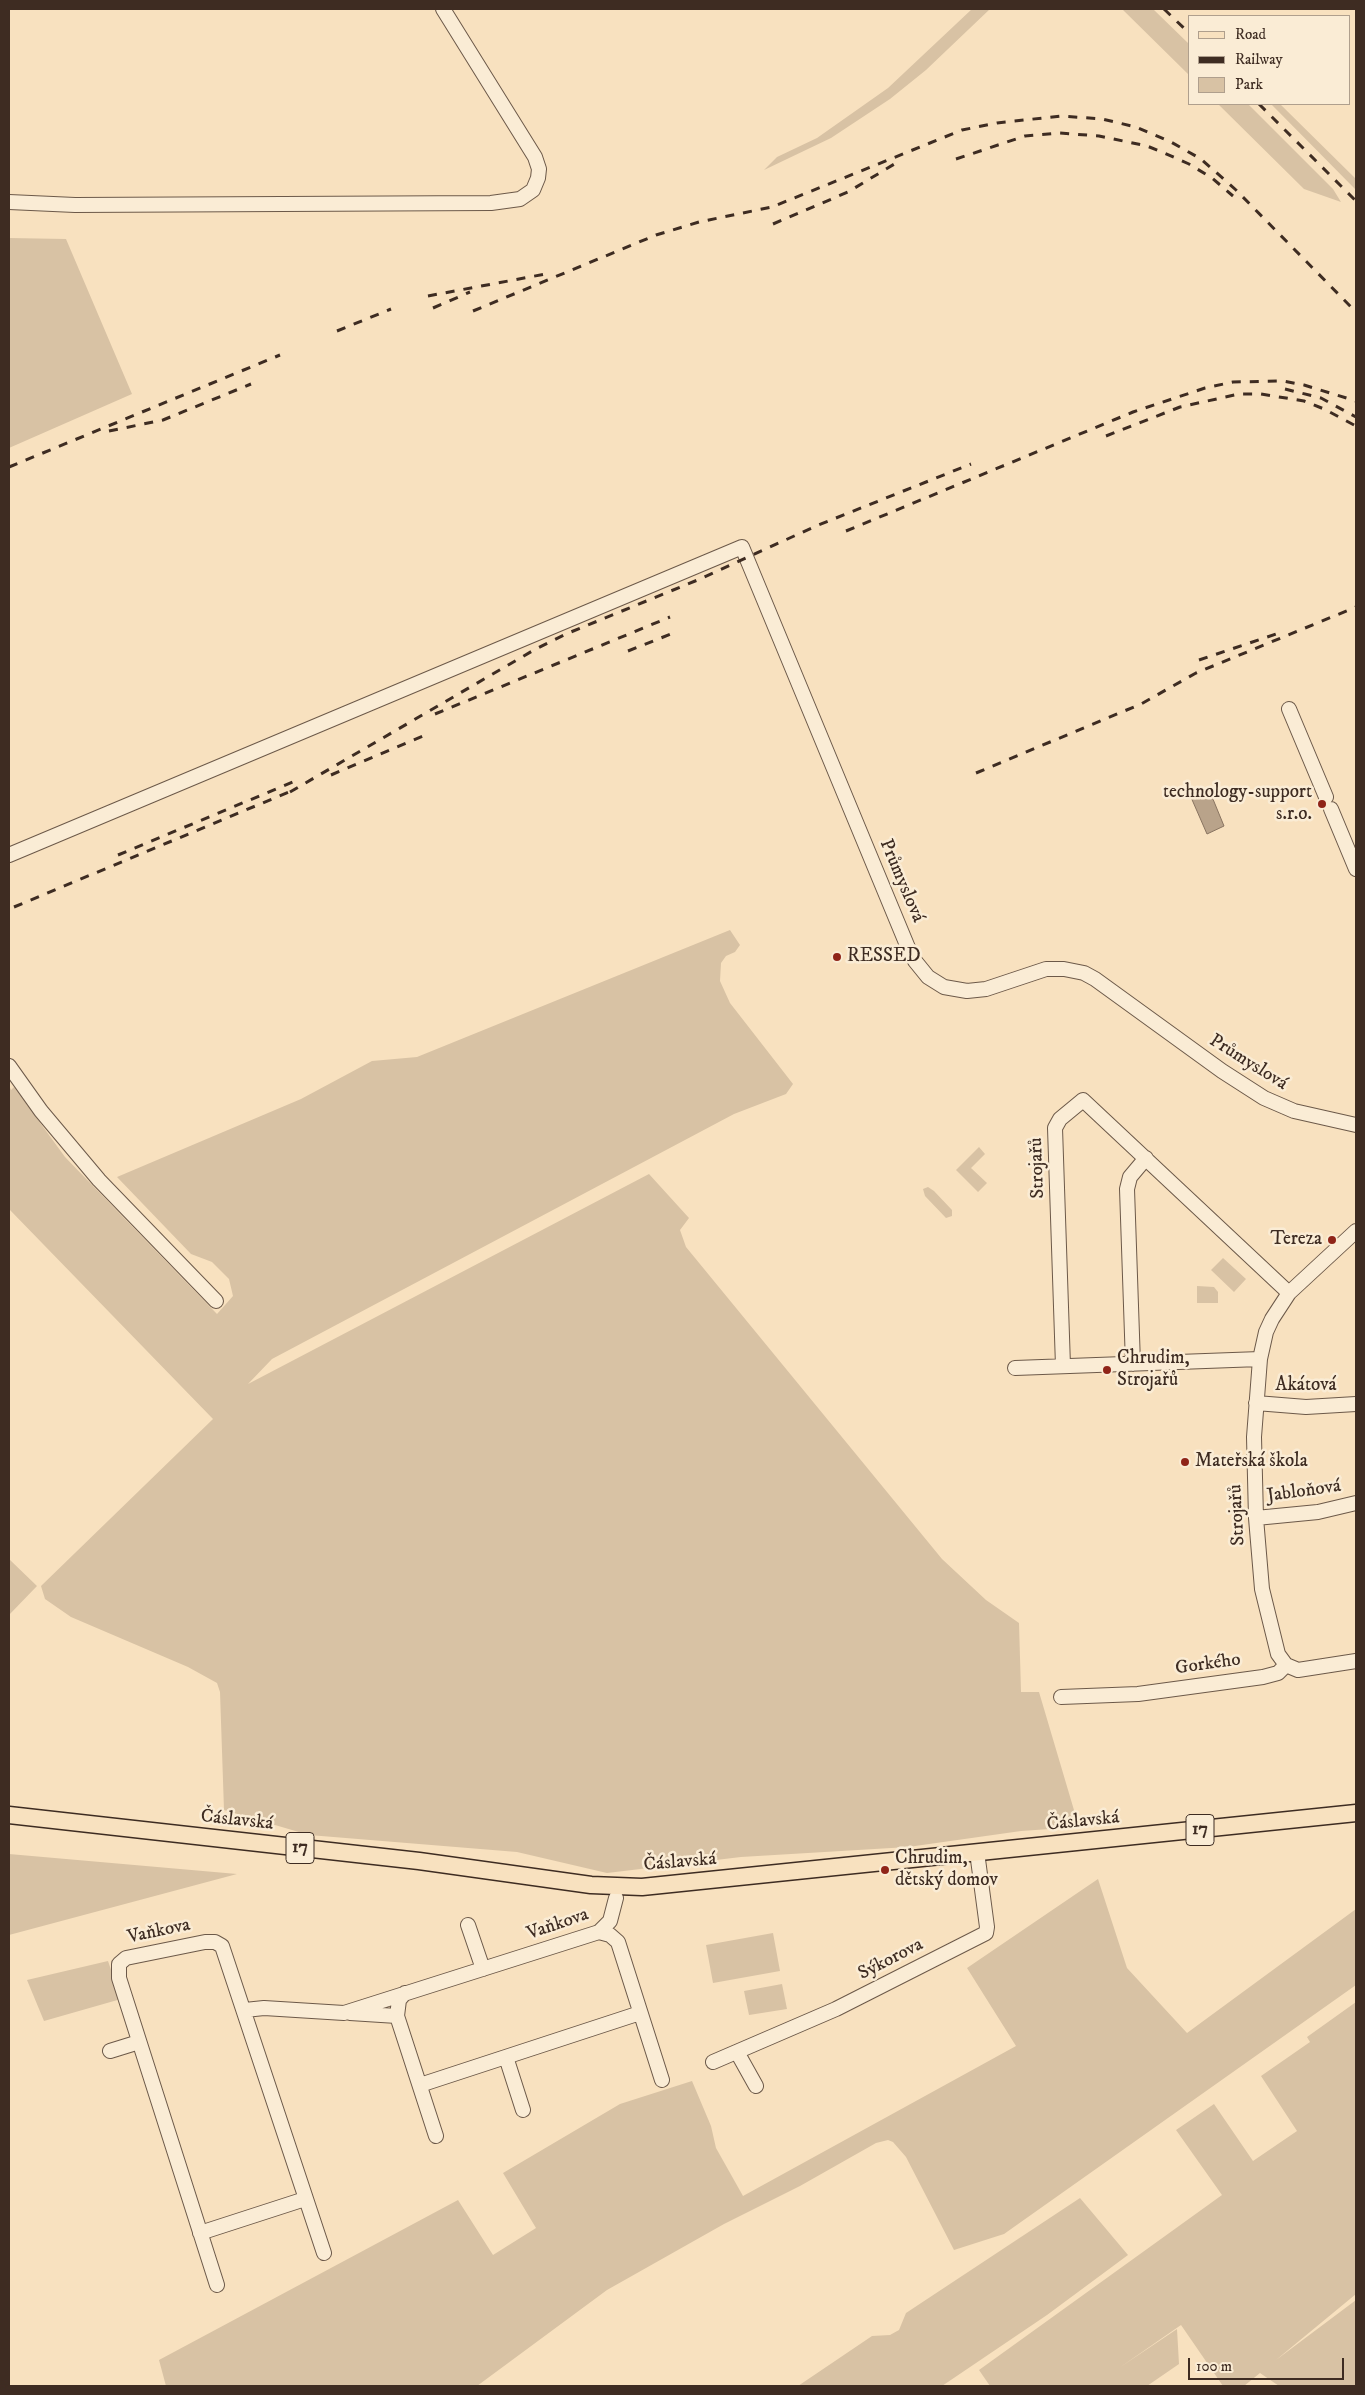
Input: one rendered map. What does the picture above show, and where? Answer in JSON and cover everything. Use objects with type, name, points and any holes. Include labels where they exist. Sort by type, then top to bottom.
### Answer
[{"type":"main road","name":"Čáslavská","points":[[9,1815],[419,1861],[616,1893],[681,1884],[977,1852],[1356,1813]]},
{"type":"street","points":[[9,202],[75,205],[491,203],[520,199],[533,190],[538,178],[535,157],[443,9]]},
{"type":"street","name":"Průmyslová","points":[[9,855],[742,547],[909,950],[928,977],[944,986],[968,991],[986,989],[1046,969],[1064,969],[1084,973],[1095,978],[1216,1067],[1264,1098],[1294,1111],[1356,1125]]},
{"type":"street","points":[[1289,709],[1356,869]]},
{"type":"street","points":[[9,1066],[41,1111],[99,1180],[216,1301]]},
{"type":"street","name":"Strojařů","points":[[1063,1366],[1055,1128],[1060,1119],[1083,1100],[1146,1158]]},
{"type":"street","points":[[1133,1364],[1127,1189],[1129,1180],[1146,1158],[1289,1292]]},
{"type":"street","name":"Strojařů","points":[[1286,1665],[1276,1648],[1266,1609],[1256,1518],[1254,1436],[1260,1360],[1266,1332],[1289,1292],[1356,1231]]},
{"type":"street","points":[[1015,1368],[1260,1360]]},
{"type":"street","name":"Akátová","points":[[1256,1403],[1306,1407],[1356,1404]]},
{"type":"street","name":"Jabloňová","points":[[1256,1518],[1318,1512],[1356,1503]]},
{"type":"street","points":[[1286,1665],[1304,1670],[1356,1661]]},
{"type":"street","name":"Gorkého","points":[[1060,1697],[1129,1694],[1263,1677],[1278,1673],[1286,1665]]},
{"type":"street","name":"Sýkorova","points":[[713,2062],[836,2009],[986,1933],[987,1927],[977,1852]]},
{"type":"street","points":[[616,1893],[618,1942],[662,2080]]},
{"type":"street","name":"Vaňkova","points":[[344,2013],[599,1932],[610,1921],[616,1893]]},
{"type":"street","points":[[468,1925],[482,1969]]},
{"type":"street","points":[[599,1932],[610,1935],[618,1942]]},
{"type":"street","name":"Vaňkova","points":[[217,2285],[117,1968],[121,1960],[131,1956],[205,1942],[219,1943],[225,1951],[324,2252]]},
{"type":"street","points":[[406,1993],[399,2000],[397,2016],[436,2136]]},
{"type":"street","points":[[245,2010],[264,2008],[397,2016]]},
{"type":"street","points":[[420,2085],[640,2013]]},
{"type":"street","points":[[110,2051],[139,2042]]},
{"type":"street","points":[[736,2052],[756,2086]]},
{"type":"street","points":[[506,2057],[523,2110]]},
{"type":"street","points":[[200,2233],[306,2199]]},
{"type":"green space","points":[[972,9],[990,9],[926,70],[890,99],[831,138],[764,170],[777,157],[817,138],[888,88]]},
{"type":"green space","points":[[1122,9],[1153,9],[1188,43],[1188,74]]},
{"type":"green space","points":[[1219,105],[1249,105],[1333,189],[1341,202],[1304,189]]},
{"type":"green space","points":[[1272,105],[1281,105],[1356,179],[1356,190]]},
{"type":"green space","points":[[9,238],[66,239],[132,394],[9,448]]},
{"type":"green space","points":[[730,930],[740,945],[735,952],[726,956],[721,963],[720,981],[730,1003],[793,1084],[786,1094],[734,1114],[272,1359],[248,1384],[649,1174],[689,1218],[680,1230],[686,1247],[942,1559],[986,1600],[1019,1623],[1021,1692],[1039,1692],[1079,1827],[1021,1831],[908,1847],[741,1857],[607,1873],[517,1852],[309,1835],[224,1810],[220,1692],[217,1683],[188,1667],[71,1617],[45,1599],[41,1586],[213,1419],[9,1209],[9,1085],[11,1090],[14,1087],[65,1157],[217,1314],[233,1296],[229,1279],[212,1262],[191,1254],[117,1177],[301,1099],[372,1061],[417,1057]]},
{"type":"green space","points":[[979,1147],[985,1154],[971,1168],[987,1183],[978,1192],[956,1170]]},
{"type":"green space","points":[[928,1187],[952,1210],[952,1216],[946,1218],[925,1196],[923,1189]]},
{"type":"green space","points":[[1223,1258],[1246,1279],[1234,1292],[1211,1270]]},
{"type":"green space","points":[[1197,1286],[1214,1287],[1218,1292],[1218,1303],[1197,1303]]},
{"type":"green space","points":[[9,1559],[37,1586],[9,1615]]},
{"type":"green space","points":[[9,1854],[237,1874],[9,1935]]},
{"type":"green space","points":[[1098,1879],[1127,1968],[1187,2033],[1356,1909],[1356,1985],[1004,2234],[954,2250],[906,2157],[893,2142],[888,2140],[876,2143],[800,2186],[724,2224],[607,2290],[477,2386],[166,2386],[159,2360],[458,2200],[493,2255],[536,2228],[503,2173],[620,2104],[692,2081],[711,2126],[716,2148],[743,2196],[1016,2046],[967,1968]]},
{"type":"green space","points":[[773,1933],[780,1971],[713,1983],[706,1945]]},
{"type":"green space","points":[[108,1961],[121,1999],[44,2021],[27,1980]]},
{"type":"green space","points":[[782,1984],[787,2009],[749,2015],[744,1991]]},
{"type":"green space","points":[[1356,2002],[1356,2294],[1276,2360],[1356,2300],[1356,2386],[1279,2386],[1260,2373],[1244,2386],[1223,2386],[1181,2325],[1119,2368],[1177,2329],[1179,2364],[1147,2386],[990,2386],[979,2370],[1222,2195],[1176,2130],[1214,2104],[1253,2161],[1297,2131],[1261,2076],[1310,2042],[1307,2037]]},
{"type":"green space","points":[[1080,2198],[1128,2255],[1047,2315],[942,2386],[798,2386],[872,2336],[890,2335],[899,2330],[906,2313]]},
{"type":"shaded area","points":[[1208,787],[1224,826],[1207,834],[1190,795]]},
{"type":"railway","points":[[1164,9],[1188,32]]},
{"type":"railway","points":[[1260,105],[1356,201]]},
{"type":"railway","points":[[473,311],[656,235],[699,222],[772,207],[962,130],[997,123],[1061,116],[1102,119],[1136,127],[1171,142],[1201,159],[1236,190],[1356,312]]},
{"type":"railway","points":[[956,159],[1025,136],[1060,133],[1099,136],[1147,146],[1189,164],[1212,178],[1233,196]]},
{"type":"railway","points":[[773,224],[848,192],[901,160]]},
{"type":"railway","points":[[428,296],[551,273]]},
{"type":"railway","points":[[433,308],[470,292]]},
{"type":"railway","points":[[337,331],[391,309]]},
{"type":"railway","points":[[9,467],[280,355]]},
{"type":"railway","points":[[846,531],[1133,412],[1205,388],[1233,382],[1283,381],[1304,385],[1356,401]]},
{"type":"railway","points":[[109,431],[163,420],[251,384]]},
{"type":"railway","points":[[1285,389],[1321,398],[1356,417]]},
{"type":"railway","points":[[1106,436],[1180,407],[1239,394],[1261,394],[1304,401],[1356,426]]},
{"type":"railway","points":[[290,792],[534,650],[566,634],[700,579],[816,526],[971,464]]},
{"type":"railway","points":[[976,773],[1141,704],[1196,673],[1356,607]]},
{"type":"railway","points":[[435,714],[670,617]]},
{"type":"railway","points":[[628,651],[676,632]]},
{"type":"railway","points":[[1199,660],[1279,633]]},
{"type":"railway","points":[[331,775],[423,736]]},
{"type":"railway","points":[[118,855],[300,779]]},
{"type":"railway","points":[[14,907],[296,789]]},
{"type":"place","name":"technology-support s.r.o.","points":[[1322,804]]},
{"type":"place","name":"RESSED","points":[[837,957]]},
{"type":"place","name":"Tereza","points":[[1332,1240]]},
{"type":"place","name":"Chrudim, Strojařů","points":[[1107,1370]]},
{"type":"place","name":"Mateřská škola","points":[[1185,1462]]},
{"type":"place","name":"Chrudim, dětský domov","points":[[885,1870]]}]
